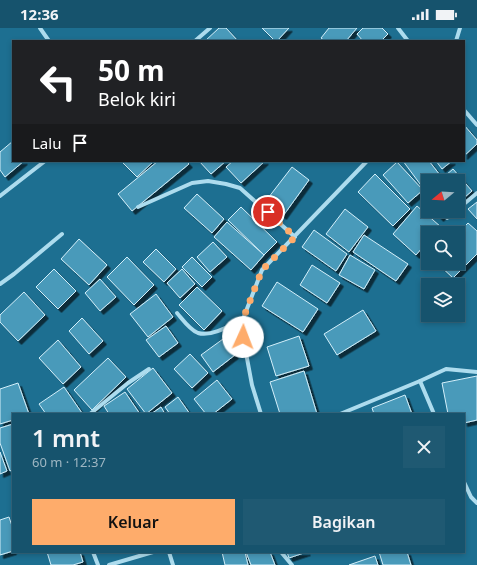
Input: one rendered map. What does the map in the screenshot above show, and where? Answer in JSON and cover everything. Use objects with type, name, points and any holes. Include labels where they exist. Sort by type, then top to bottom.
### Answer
[{"type":"street","points":[[40,28],[49,40]]},
{"type":"street","points":[[196,40],[210,28]]},
{"type":"street","points":[[398,28],[407,40]]},
{"type":"street","points":[[456,40],[460,28]]},
{"type":"street","points":[[465,111],[477,125]]},
{"type":"street","points":[[0,196],[44,162]]},
{"type":"street","points":[[261,413],[252,385],[243,337],[243,319],[262,270],[366,162]]},
{"type":"street","points":[[138,207],[192,183],[208,181],[226,184],[240,188],[295,237]]},
{"type":"street","points":[[465,203],[477,193]]},
{"type":"street","points":[[0,284],[62,234]]},
{"type":"street","points":[[177,314],[190,328],[198,333],[208,333],[220,330],[243,319]]},
{"type":"street","points":[[91,413],[128,383],[149,369]]},
{"type":"street","points":[[342,413],[446,369],[477,372]]},
{"type":"street","points":[[420,381],[434,413]]},
{"type":"street","points":[[465,484],[471,497],[477,503]]},
{"type":"street","points":[[93,553],[98,565]]},
{"type":"street","points":[[109,565],[150,553]]},
{"type":"street","points":[[169,553],[173,565]]},
{"type":"street","points":[[282,553],[292,565]]},
{"type":"street","points":[[127,560],[128,565]]},
{"type":"building","points":[[219,28],[226,28],[237,40],[206,40]]},
{"type":"building","points":[[262,28],[289,28],[278,40],[274,40]]},
{"type":"building","points":[[329,28],[357,28],[347,40],[324,40],[321,38]]},
{"type":"building","points":[[363,28],[382,28],[388,34],[382,40],[362,40],[357,34]]},
{"type":"building","points":[[465,126],[477,140],[477,144],[465,155]]},
{"type":"building","points":[[12,142],[12,162],[23,162],[5,177],[0,170],[0,152]]},
{"type":"building","points":[[122,162],[153,162],[137,177]]},
{"type":"building","points":[[157,162],[187,162],[189,164],[132,211],[118,194]]},
{"type":"building","points":[[200,162],[225,162],[211,174]]},
{"type":"building","points":[[232,162],[264,162],[241,183],[226,167]]},
{"type":"building","points":[[397,162],[421,188],[421,192],[408,203],[383,175]]},
{"type":"building","points":[[404,162],[430,162],[439,174],[421,174],[421,185]]},
{"type":"building","points":[[437,162],[451,162],[442,169]]},
{"type":"building","points":[[292,167],[309,180],[283,216],[265,202]]},
{"type":"building","points":[[453,169],[457,174],[447,174]]},
{"type":"building","points":[[375,174],[410,209],[393,226],[358,192]]},
{"type":"building","points":[[465,183],[472,191],[465,197]]},
{"type":"building","points":[[197,194],[224,219],[212,233],[184,208]]},
{"type":"building","points":[[477,202],[477,219],[468,209]]},
{"type":"building","points":[[417,206],[421,210],[421,218],[431,218],[440,226],[421,226],[421,249],[416,255],[393,234]]},
{"type":"building","points":[[241,207],[277,242],[264,255],[228,220]]},
{"type":"building","points":[[345,209],[368,227],[349,252],[326,234]]},
{"type":"building","points":[[227,222],[264,255],[251,270],[214,237]]},
{"type":"building","points":[[468,223],[477,231],[477,254],[465,266],[465,226]]},
{"type":"building","points":[[314,230],[347,254],[336,271],[302,247]]},
{"type":"building","points":[[364,235],[408,264],[396,281],[353,252]]},
{"type":"building","points":[[79,239],[107,265],[89,285],[61,259]]},
{"type":"building","points":[[213,242],[227,257],[210,272],[197,257]]},
{"type":"building","points":[[156,249],[176,269],[164,282],[143,262]]},
{"type":"building","points":[[350,255],[375,270],[364,289],[339,275]]},
{"type":"building","points":[[127,257],[154,285],[134,305],[107,277]]},
{"type":"building","points":[[192,257],[212,277],[202,287],[182,267]]},
{"type":"building","points":[[312,265],[340,283],[327,303],[300,285]]},
{"type":"building","points":[[54,269],[76,291],[58,309],[36,287]]},
{"type":"building","points":[[182,269],[195,284],[180,298],[167,283]]},
{"type":"building","points":[[444,270],[461,270],[453,278]]},
{"type":"building","points":[[100,279],[116,297],[100,311],[85,293]]},
{"type":"building","points":[[277,282],[318,309],[303,332],[262,306]]},
{"type":"building","points":[[197,287],[222,311],[204,330],[179,305]]},
{"type":"building","points":[[24,292],[45,315],[18,341],[0,322],[0,315]]},
{"type":"building","points":[[156,294],[173,317],[148,337],[130,314]]},
{"type":"building","points":[[363,310],[376,331],[337,355],[324,334]]},
{"type":"building","points":[[82,318],[103,341],[89,354],[69,331]]},
{"type":"building","points":[[166,326],[178,343],[159,357],[146,340]]},
{"type":"building","points":[[299,336],[309,366],[276,376],[267,347]]},
{"type":"building","points":[[223,339],[235,355],[213,372],[201,355]]},
{"type":"building","points":[[58,340],[81,367],[63,384],[39,358]]},
{"type":"building","points":[[190,354],[208,373],[192,388],[174,369]]},
{"type":"building","points":[[108,358],[126,377],[92,410],[74,390]]},
{"type":"building","points":[[153,368],[172,393],[145,413],[127,389]]},
{"type":"building","points":[[304,371],[317,413],[280,413],[270,382]]},
{"type":"building","points":[[477,376],[477,420],[465,423],[465,413],[448,413],[442,383]]},
{"type":"building","points":[[217,380],[232,399],[214,413],[205,413],[194,399]]},
{"type":"building","points":[[18,383],[29,413],[12,413],[12,420],[0,424],[0,389]]},
{"type":"building","points":[[64,387],[82,413],[45,413],[39,404]]},
{"type":"building","points":[[125,392],[139,413],[108,413],[104,406]]},
{"type":"building","points":[[405,395],[412,413],[374,413],[372,408]]},
{"type":"building","points":[[178,397],[189,413],[169,413],[165,407]]},
{"type":"building","points":[[161,407],[164,413],[152,413]]},
{"type":"building","points":[[12,424],[12,470],[10,471],[0,443],[0,428]]},
{"type":"building","points":[[0,452],[7,471],[0,474]]},
{"type":"building","points":[[9,517],[12,526],[12,551],[0,555],[0,520]]},
{"type":"building","points":[[47,553],[80,553],[83,562],[73,565],[51,565]]},
{"type":"building","points":[[222,553],[245,553],[248,565],[225,565]]},
{"type":"building","points":[[246,553],[270,553],[275,565],[251,565]]},
{"type":"building","points":[[287,553],[304,553],[289,558]]},
{"type":"building","points":[[379,553],[407,553],[411,565],[383,565]]},
{"type":"building","points":[[375,556],[378,565],[349,565]]},
{"type":"route","points":[[243,337],[243,319],[262,270],[295,237],[268,212]]}]
